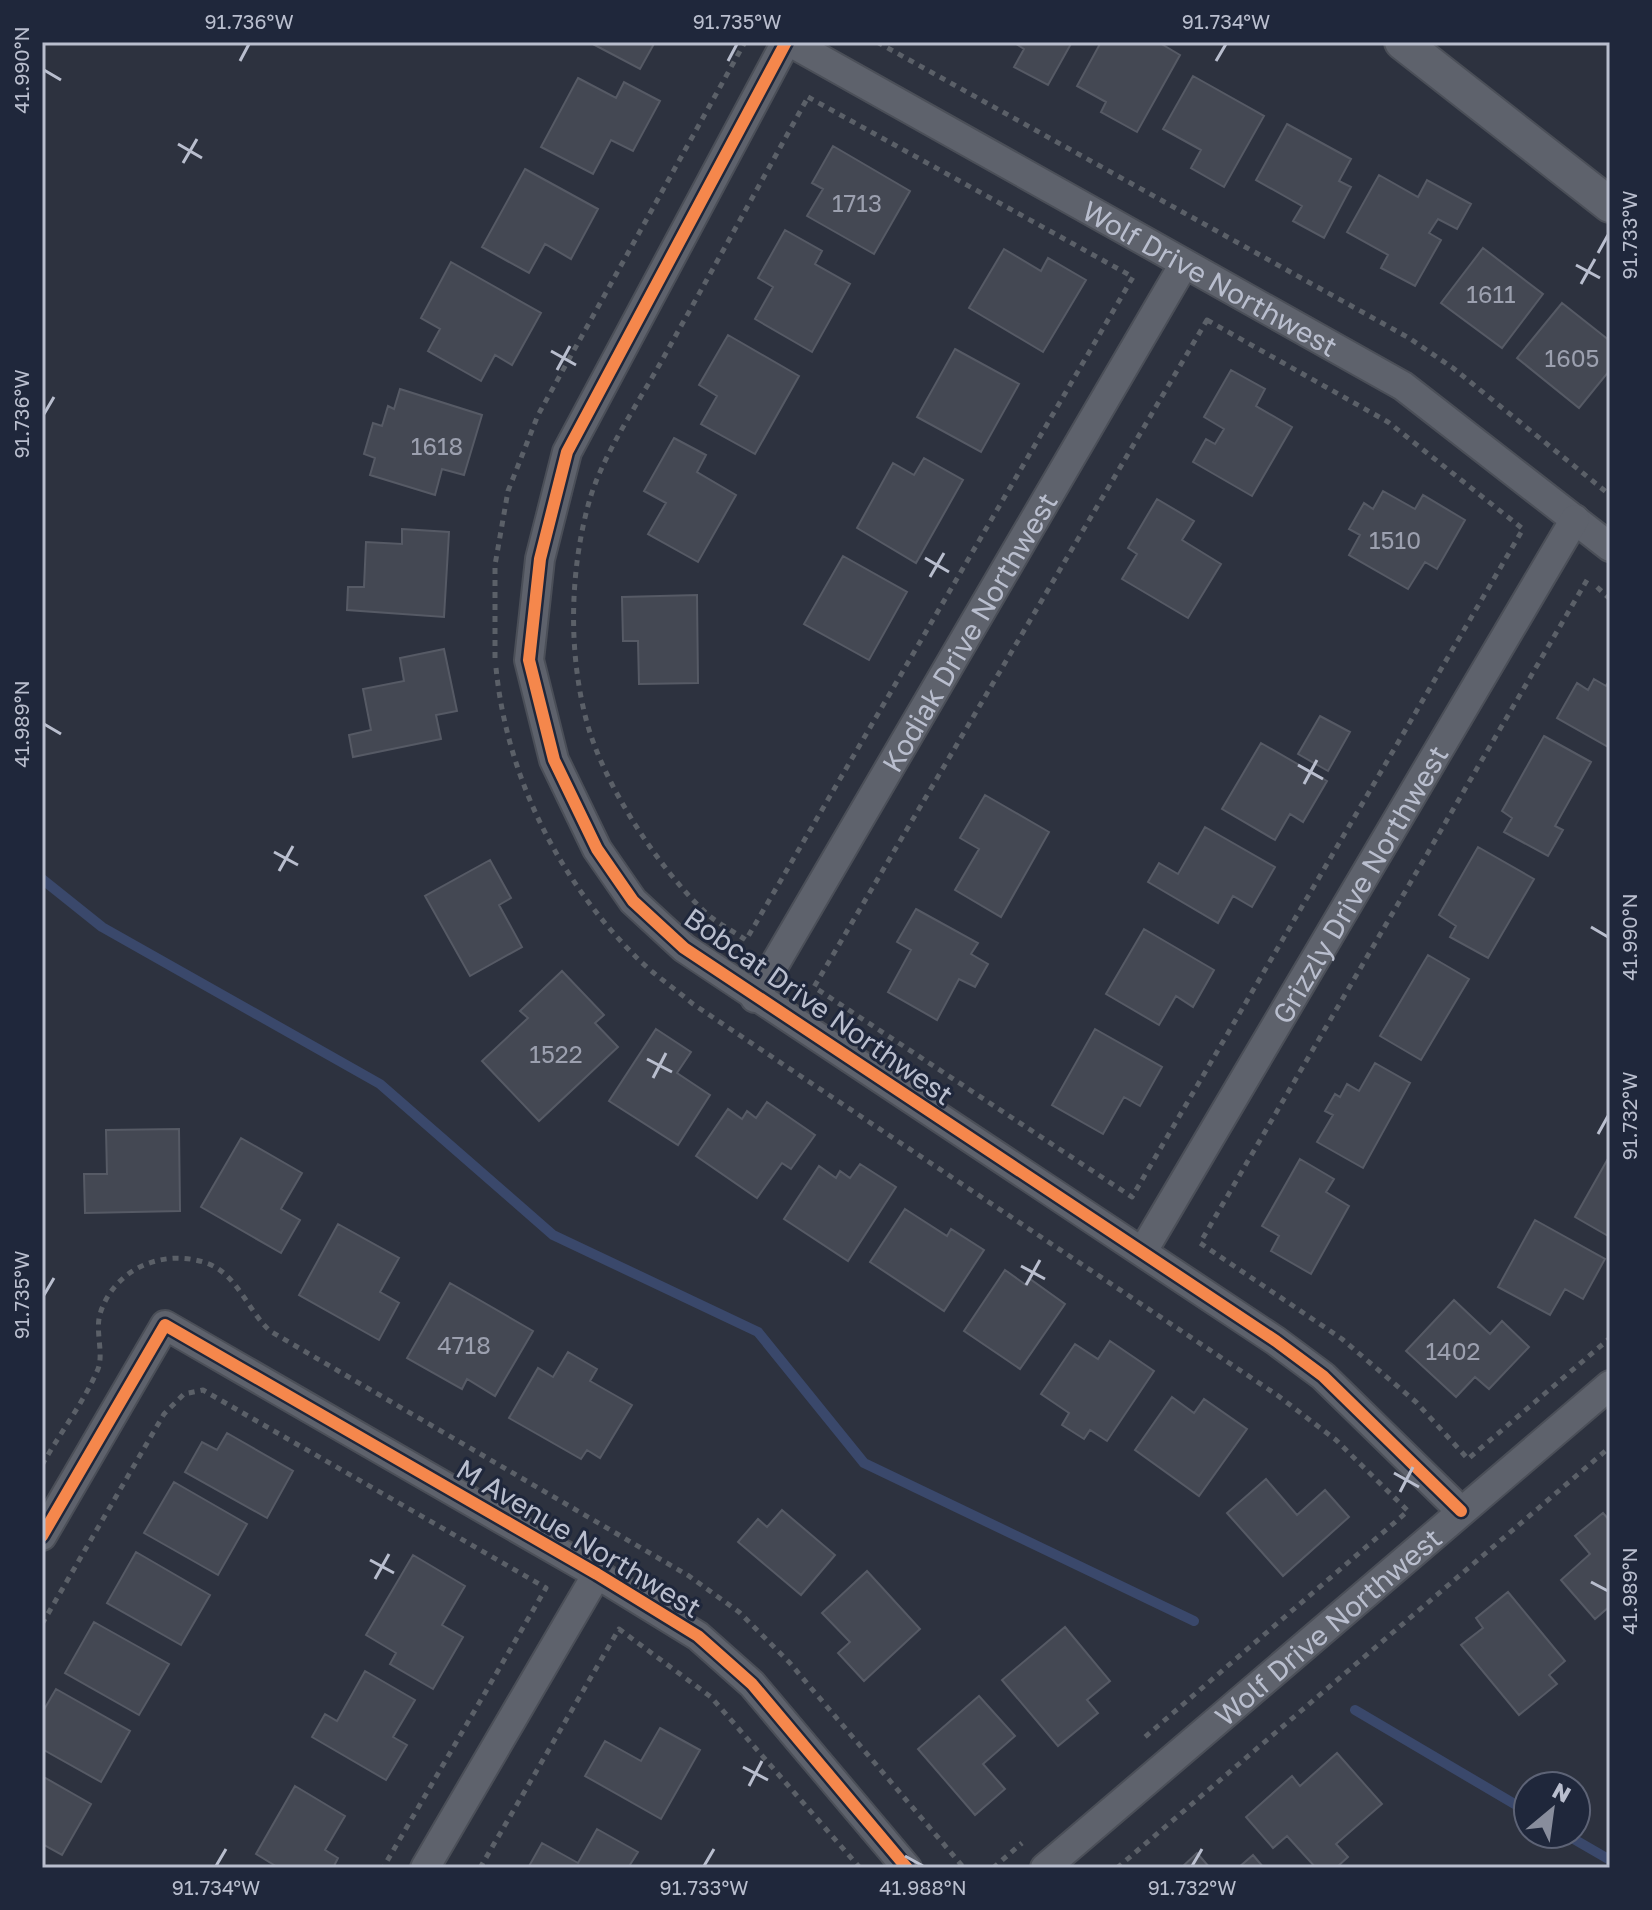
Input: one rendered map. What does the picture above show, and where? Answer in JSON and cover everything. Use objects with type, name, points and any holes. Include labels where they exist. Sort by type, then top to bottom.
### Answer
[{"type":"street","name":"Wolf Drive Northwest","points":[[788,42],[1403,386],[1610,547]]},
{"type":"street","name":"Bobcat Drive Northwest","points":[[788,42],[567,452],[540,559],[529,660],[554,760],[597,849],[633,901],[684,948],[755,998],[1143,1251],[1323,1376],[1461,1511]]},
{"type":"street","points":[[1402,42],[1610,205]]},
{"type":"street","name":"Kodiak Drive Northwest","points":[[755,998],[1184,264]]},
{"type":"street","name":"Grizzly Drive Northwest","points":[[1143,1251],[1575,519]]},
{"type":"street","name":"M Avenue Northwest","points":[[42,1536],[165,1325],[597,1574],[698,1636],[752,1684],[907,1868]]},
{"type":"street","name":"Wolf Drive Northwest","points":[[1045,1868],[1610,1385]]},
{"type":"street","points":[[425,1868],[597,1574]]},
{"type":"path","points":[[745,42],[538,415],[508,491],[495,565],[493,636],[500,705],[524,789],[557,856],[595,911],[637,958],[693,1004],[1277,1395],[1336,1440],[1408,1511],[1135,1745]]},
{"type":"path","points":[[877,42],[1409,338],[1453,368],[1610,495]]},
{"type":"path","points":[[808,97],[1133,277],[746,940],[707,914],[673,874],[632,822],[608,771],[586,720],[575,649],[576,569],[589,501],[614,448],[808,97]]},
{"type":"path","points":[[1207,320],[1318,379],[1388,422],[1523,529],[1132,1197],[814,987],[1207,320]]},
{"type":"path","points":[[1587,580],[1200,1243],[1342,1339],[1416,1402],[1468,1459],[1610,1338]]},
{"type":"path","points":[[1597,587],[1610,599]]},
{"type":"path","points":[[42,1624],[164,1414],[184,1394],[203,1390],[546,1588],[383,1868]]},
{"type":"path","points":[[1117,1868],[1610,1447]]},
{"type":"path","points":[[480,1868],[619,1629],[711,1697],[860,1868]]},
{"type":"path","points":[[993,1868],[1028,1837]]},
{"type":"building","points":[[589,42],[655,42],[640,69]]},
{"type":"building","points":[[1013,42],[1072,42],[1048,85],[1014,67],[1024,49]]},
{"type":"building","points":[[1101,42],[1158,42],[1180,55],[1137,132],[1101,112],[1106,102],[1077,86]]},
{"type":"building","points":[[1193,76],[1264,116],[1224,187],[1191,168],[1201,150],[1163,129]]},
{"type":"building","points":[[578,78],[616,98],[624,82],[660,101],[633,151],[611,140],[593,174],[541,147]]},
{"type":"building","points":[[1287,124],[1351,159],[1339,181],[1351,187],[1324,238],[1293,221],[1302,206],[1256,180]]},
{"type":"building","points":[[833,146],[910,191],[874,254],[807,216],[823,189],[812,183]]},
{"type":"building","points":[[525,169],[598,209],[571,259],[545,244],[529,273],[482,247]]},
{"type":"building","points":[[1379,175],[1418,197],[1427,180],[1471,204],[1457,229],[1438,219],[1429,233],[1441,240],[1415,286],[1381,268],[1388,255],[1347,232]]},
{"type":"building","points":[[785,230],[822,251],[815,264],[850,284],[812,352],[755,319],[773,287],[758,278]]},
{"type":"building","points":[[1483,248],[1543,294],[1502,348],[1441,303]]},
{"type":"building","points":[[1004,249],[1041,271],[1048,258],[1086,280],[1043,352],[969,308]]},
{"type":"building","points":[[451,262],[541,313],[512,365],[495,355],[481,381],[428,351],[440,329],[421,318]]},
{"type":"building","points":[[1562,303],[1610,341],[1610,370],[1579,408],[1517,358]]},
{"type":"building","points":[[728,335],[799,376],[755,454],[701,424],[717,396],[699,385]]},
{"type":"building","points":[[955,349],[1019,384],[981,452],[917,417]]},
{"type":"building","points":[[1231,370],[1265,389],[1256,406],[1292,427],[1252,496],[1193,462],[1206,439],[1215,444],[1224,429],[1204,417]]},
{"type":"building","points":[[400,389],[482,415],[464,475],[442,469],[435,495],[370,475],[375,458],[364,454],[373,423],[382,426],[388,406],[394,409]]},
{"type":"building","points":[[674,438],[706,455],[697,472],[736,495],[698,562],[648,534],[666,503],[644,491]]},
{"type":"building","points":[[924,458],[963,480],[916,563],[857,528],[893,463],[914,475]]},
{"type":"building","points":[[1383,491],[1415,509],[1423,495],[1465,520],[1437,569],[1425,562],[1408,589],[1349,555],[1360,535],[1349,529],[1364,503],[1373,509]]},
{"type":"building","points":[[1157,499],[1194,521],[1182,540],[1221,564],[1188,618],[1122,579],[1137,554],[1128,548]]},
{"type":"building","points":[[402,529],[449,532],[444,617],[347,610],[348,587],[364,587],[366,542],[402,544]]},
{"type":"building","points":[[843,556],[907,592],[869,660],[804,624]]},
{"type":"building","points":[[697,595],[698,683],[639,684],[638,641],[623,641],[622,597]]},
{"type":"building","points":[[444,649],[457,711],[436,715],[441,739],[353,757],[349,735],[371,730],[363,689],[404,681],[400,658]]},
{"type":"building","points":[[1594,679],[1606,686],[1610,679],[1610,748],[1557,718],[1577,683],[1588,690]]},
{"type":"building","points":[[1320,716],[1350,732],[1328,771],[1298,754]]},
{"type":"building","points":[[1544,736],[1591,762],[1555,826],[1563,830],[1548,856],[1504,832],[1512,818],[1502,811]]},
{"type":"building","points":[[1261,743],[1327,781],[1303,822],[1290,814],[1275,840],[1222,809]]},
{"type":"building","points":[[985,795],[1049,832],[1001,917],[955,890],[979,849],[960,838]]},
{"type":"building","points":[[1205,827],[1275,867],[1252,907],[1233,896],[1218,923],[1148,882],[1159,863],[1178,874]]},
{"type":"building","points":[[1478,847],[1534,879],[1488,958],[1450,937],[1456,926],[1439,915]]},
{"type":"building","points":[[490,860],[511,898],[499,905],[522,947],[470,976],[425,896]]},
{"type":"building","points":[[916,909],[978,943],[971,954],[988,964],[975,987],[959,979],[937,1020],[888,992],[911,950],[897,942]]},
{"type":"building","points":[[1144,929],[1214,970],[1193,1007],[1176,996],[1159,1025],[1106,994]]},
{"type":"building","points":[[1428,955],[1469,979],[1421,1060],[1380,1036]]},
{"type":"building","points":[[562,971],[604,1015],[595,1023],[618,1047],[539,1121],[482,1061],[528,1018],[520,1011]]},
{"type":"building","points":[[656,1029],[691,1052],[677,1073],[710,1095],[678,1145],[609,1101]]},
{"type":"building","points":[[1095,1029],[1162,1067],[1140,1106],[1124,1097],[1103,1134],[1052,1105]]},
{"type":"building","points":[[1375,1063],[1410,1083],[1363,1168],[1317,1142],[1333,1115],[1325,1111],[1335,1094],[1340,1097],[1347,1084],[1359,1091]]},
{"type":"building","points":[[767,1102],[815,1135],[791,1169],[782,1163],[757,1198],[696,1156],[728,1109],[742,1119],[747,1111],[756,1118]]},
{"type":"building","points":[[179,1129],[180,1211],[85,1213],[84,1174],[107,1174],[106,1130]]},
{"type":"building","points":[[241,1138],[302,1173],[281,1209],[300,1220],[281,1253],[201,1207]]},
{"type":"building","points":[[1610,1155],[1610,1237],[1575,1217]]},
{"type":"building","points":[[1300,1159],[1334,1179],[1326,1192],[1349,1206],[1311,1274],[1271,1251],[1279,1236],[1262,1226]]},
{"type":"building","points":[[860,1164],[896,1187],[848,1261],[784,1219],[819,1166],[836,1178],[840,1171],[850,1178]]},
{"type":"building","points":[[905,1209],[947,1236],[951,1229],[984,1250],[944,1311],[870,1262]]},
{"type":"building","points":[[1535,1220],[1605,1259],[1583,1299],[1565,1289],[1550,1315],[1498,1287]]},
{"type":"building","points":[[338,1224],[399,1258],[380,1292],[399,1303],[379,1340],[299,1295]]},
{"type":"building","points":[[1005,1270],[1026,1285],[1030,1279],[1065,1304],[1020,1369],[964,1331]]},
{"type":"building","points":[[450,1283],[533,1331],[495,1396],[467,1379],[462,1389],[407,1358]]},
{"type":"building","points":[[1454,1300],[1490,1334],[1502,1321],[1529,1347],[1489,1389],[1475,1377],[1456,1397],[1406,1351]]},
{"type":"building","points":[[1110,1341],[1154,1371],[1107,1441],[1090,1430],[1084,1439],[1062,1425],[1069,1413],[1041,1394],[1075,1344],[1098,1359]]},
{"type":"building","points":[[568,1352],[597,1369],[590,1381],[632,1405],[600,1458],[587,1450],[581,1459],[509,1418],[538,1368],[553,1377]]},
{"type":"building","points":[[1172,1397],[1194,1413],[1204,1399],[1247,1429],[1199,1496],[1135,1450]]},
{"type":"building","points":[[227,1433],[293,1471],[267,1518],[185,1472],[202,1442],[217,1450]]},
{"type":"building","points":[[1266,1479],[1297,1515],[1325,1490],[1349,1517],[1283,1576],[1227,1513]]},
{"type":"building","points":[[174,1482],[247,1524],[218,1575],[144,1533]]},
{"type":"building","points":[[782,1510],[835,1555],[801,1595],[738,1542],[758,1519],[767,1527]]},
{"type":"building","points":[[1603,1513],[1610,1521],[1610,1606],[1595,1619],[1561,1580],[1590,1554],[1575,1536]]},
{"type":"building","points":[[136,1552],[210,1595],[181,1645],[107,1603]]},
{"type":"building","points":[[413,1555],[465,1586],[442,1625],[463,1637],[433,1689],[390,1664],[396,1653],[366,1635]]},
{"type":"building","points":[[867,1571],[920,1629],[864,1681],[838,1653],[850,1642],[822,1613]]},
{"type":"building","points":[[1508,1592],[1565,1661],[1549,1675],[1557,1684],[1519,1715],[1461,1645],[1483,1628],[1476,1618]]},
{"type":"building","points":[[94,1622],[169,1664],[139,1715],[65,1673]]},
{"type":"building","points":[[1065,1627],[1110,1681],[1087,1700],[1098,1713],[1058,1746],[1002,1680]]},
{"type":"building","points":[[365,1671],[415,1700],[393,1737],[407,1745],[386,1780],[312,1737],[325,1714],[337,1721]]},
{"type":"building","points":[[56,1689],[130,1731],[101,1782],[42,1749],[42,1713]]},
{"type":"building","points":[[979,1696],[1015,1736],[983,1764],[1005,1789],[975,1815],[918,1749]]},
{"type":"building","points":[[660,1728],[700,1750],[661,1819],[585,1776],[605,1741],[641,1761]]},
{"type":"building","points":[[1337,1753],[1382,1804],[1336,1844],[1348,1857],[1336,1868],[1316,1868],[1287,1836],[1273,1848],[1246,1817],[1292,1776],[1300,1786]]},
{"type":"building","points":[[42,1776],[91,1804],[62,1855],[42,1844]]},
{"type":"building","points":[[295,1786],[345,1816],[325,1850],[338,1858],[333,1868],[279,1868],[256,1854]]},
{"type":"building","points":[[597,1829],[638,1852],[628,1868],[528,1868],[542,1843],[578,1863]]},
{"type":"building","points":[[1197,1853],[1210,1868],[1181,1868]]},
{"type":"building","points":[[1253,1855],[1264,1868],[1238,1868]]},
{"type":"waterway","points":[[42,879],[102,927],[380,1084],[553,1235],[758,1332],[864,1463],[1194,1621]]},
{"type":"waterway","points":[[1355,1710],[1512,1803]]},
{"type":"waterway","points":[[1592,1850],[1610,1860]]},
{"type":"cycle path","points":[[786,42],[567,452],[540,559],[529,660],[554,760],[597,849],[633,901],[684,948],[1276,1341],[1323,1376],[1461,1511]]},
{"type":"cycle path","points":[[42,1536],[165,1325],[597,1574],[698,1636],[752,1684],[907,1868]]}]
